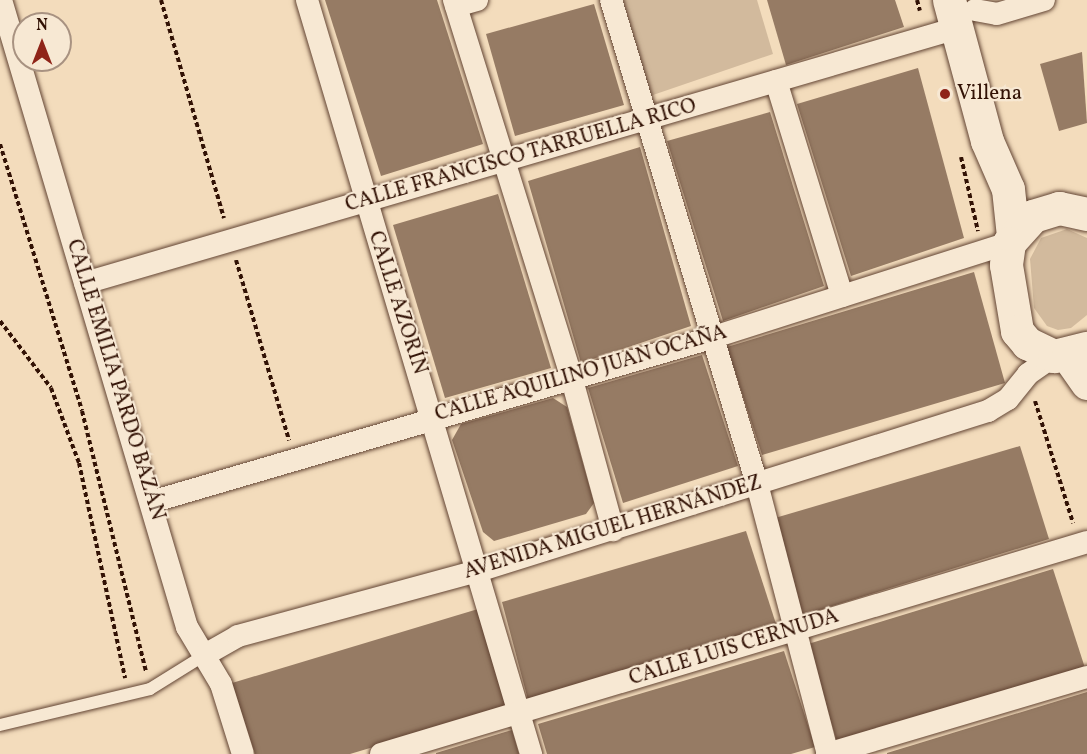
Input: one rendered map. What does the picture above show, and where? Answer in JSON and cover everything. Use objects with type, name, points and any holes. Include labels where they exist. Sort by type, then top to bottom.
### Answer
[{"type":"street","name":"CALLE EMILIA PARDO BAZÁN","points":[[1,0],[187,627],[221,684],[243,754]]},
{"type":"street","name":"CALLE AZORÍN","points":[[306,0],[364,202],[434,416],[531,754]]},
{"type":"street","points":[[612,0],[711,338],[757,484],[793,629],[828,754],[1087,677]]},
{"type":"street","name":"CALLE FRANCISCO TARRUELLA RICO","points":[[85,283],[776,81],[963,9],[997,14],[1044,0]]},
{"type":"street","points":[[462,2],[502,161],[571,376],[613,530]]},
{"type":"street","points":[[963,9],[1001,137],[1026,180],[1073,211]]},
{"type":"street","points":[[963,9],[987,141],[1008,189],[1011,239],[1006,265],[1017,331],[1015,386]]},
{"type":"street","points":[[776,81],[842,297]]},
{"type":"street","points":[[1011,239],[1033,216],[1073,211]]},
{"type":"street","name":"CALLE AQUILINO JUAN OCAÑA","points":[[151,502],[434,416],[711,338],[842,297],[1011,239]]},
{"type":"street","points":[[1017,331],[1038,351],[1070,353],[1087,383]]},
{"type":"street","name":"AVENIDA MIGUEL HERNÁNDEZ","points":[[203,656],[238,636],[478,571],[988,411],[1008,399],[1015,386],[1070,353]]},
{"type":"street","name":"CALLE LUIS CERNUDA","points":[[381,754],[1087,542]]},
{"type":"lane","points":[[0,725],[128,691],[150,689],[203,656]]},
{"type":"path","points":[[0,144],[82,411],[150,689]]},
{"type":"path","points":[[0,321],[51,388],[79,463],[128,691]]},
{"type":"shaded area","points":[[623,0],[757,0],[773,54],[650,96]]},
{"type":"shaded area","points":[[1067,229],[1087,238],[1087,315],[1071,328],[1058,330],[1047,326],[1034,308],[1030,259],[1041,238]]},
{"type":"building","points":[[325,0],[437,0],[483,144],[381,176]]},
{"type":"building","points":[[767,0],[895,0],[904,27],[786,65]]},
{"type":"building","points":[[594,4],[624,105],[515,136],[486,34]]},
{"type":"building","points":[[1082,52],[1087,123],[1059,131],[1040,64]]},
{"type":"building","points":[[918,68],[964,238],[851,276],[797,104]]},
{"type":"building","points":[[770,112],[824,286],[723,321],[667,141]]},
{"type":"building","points":[[640,147],[691,326],[581,363],[528,181]]},
{"type":"building","points":[[498,194],[551,368],[445,398],[393,225]]},
{"type":"building","points":[[974,272],[1005,383],[762,455],[727,347]]},
{"type":"building","points":[[702,355],[738,466],[623,503],[588,388]]},
{"type":"building","points":[[553,398],[567,407],[594,503],[586,514],[494,541],[483,532],[452,440],[461,424]]},
{"type":"building","points":[[1020,446],[1049,539],[800,616],[775,518]]},
{"type":"building","points":[[746,531],[777,627],[528,700],[502,602]]},
{"type":"building","points":[[1053,569],[1085,668],[837,742],[808,644]]},
{"type":"building","points":[[478,609],[507,707],[350,754],[255,754],[232,683]]},
{"type":"building","points":[[784,651],[815,747],[791,754],[547,754],[538,724]]},
{"type":"building","points":[[1087,692],[1087,754],[887,754],[887,753]]},
{"type":"building","points":[[512,730],[519,754],[436,754],[436,753]]},
{"type":"place","name":"Villena","points":[[945,94]]}]
